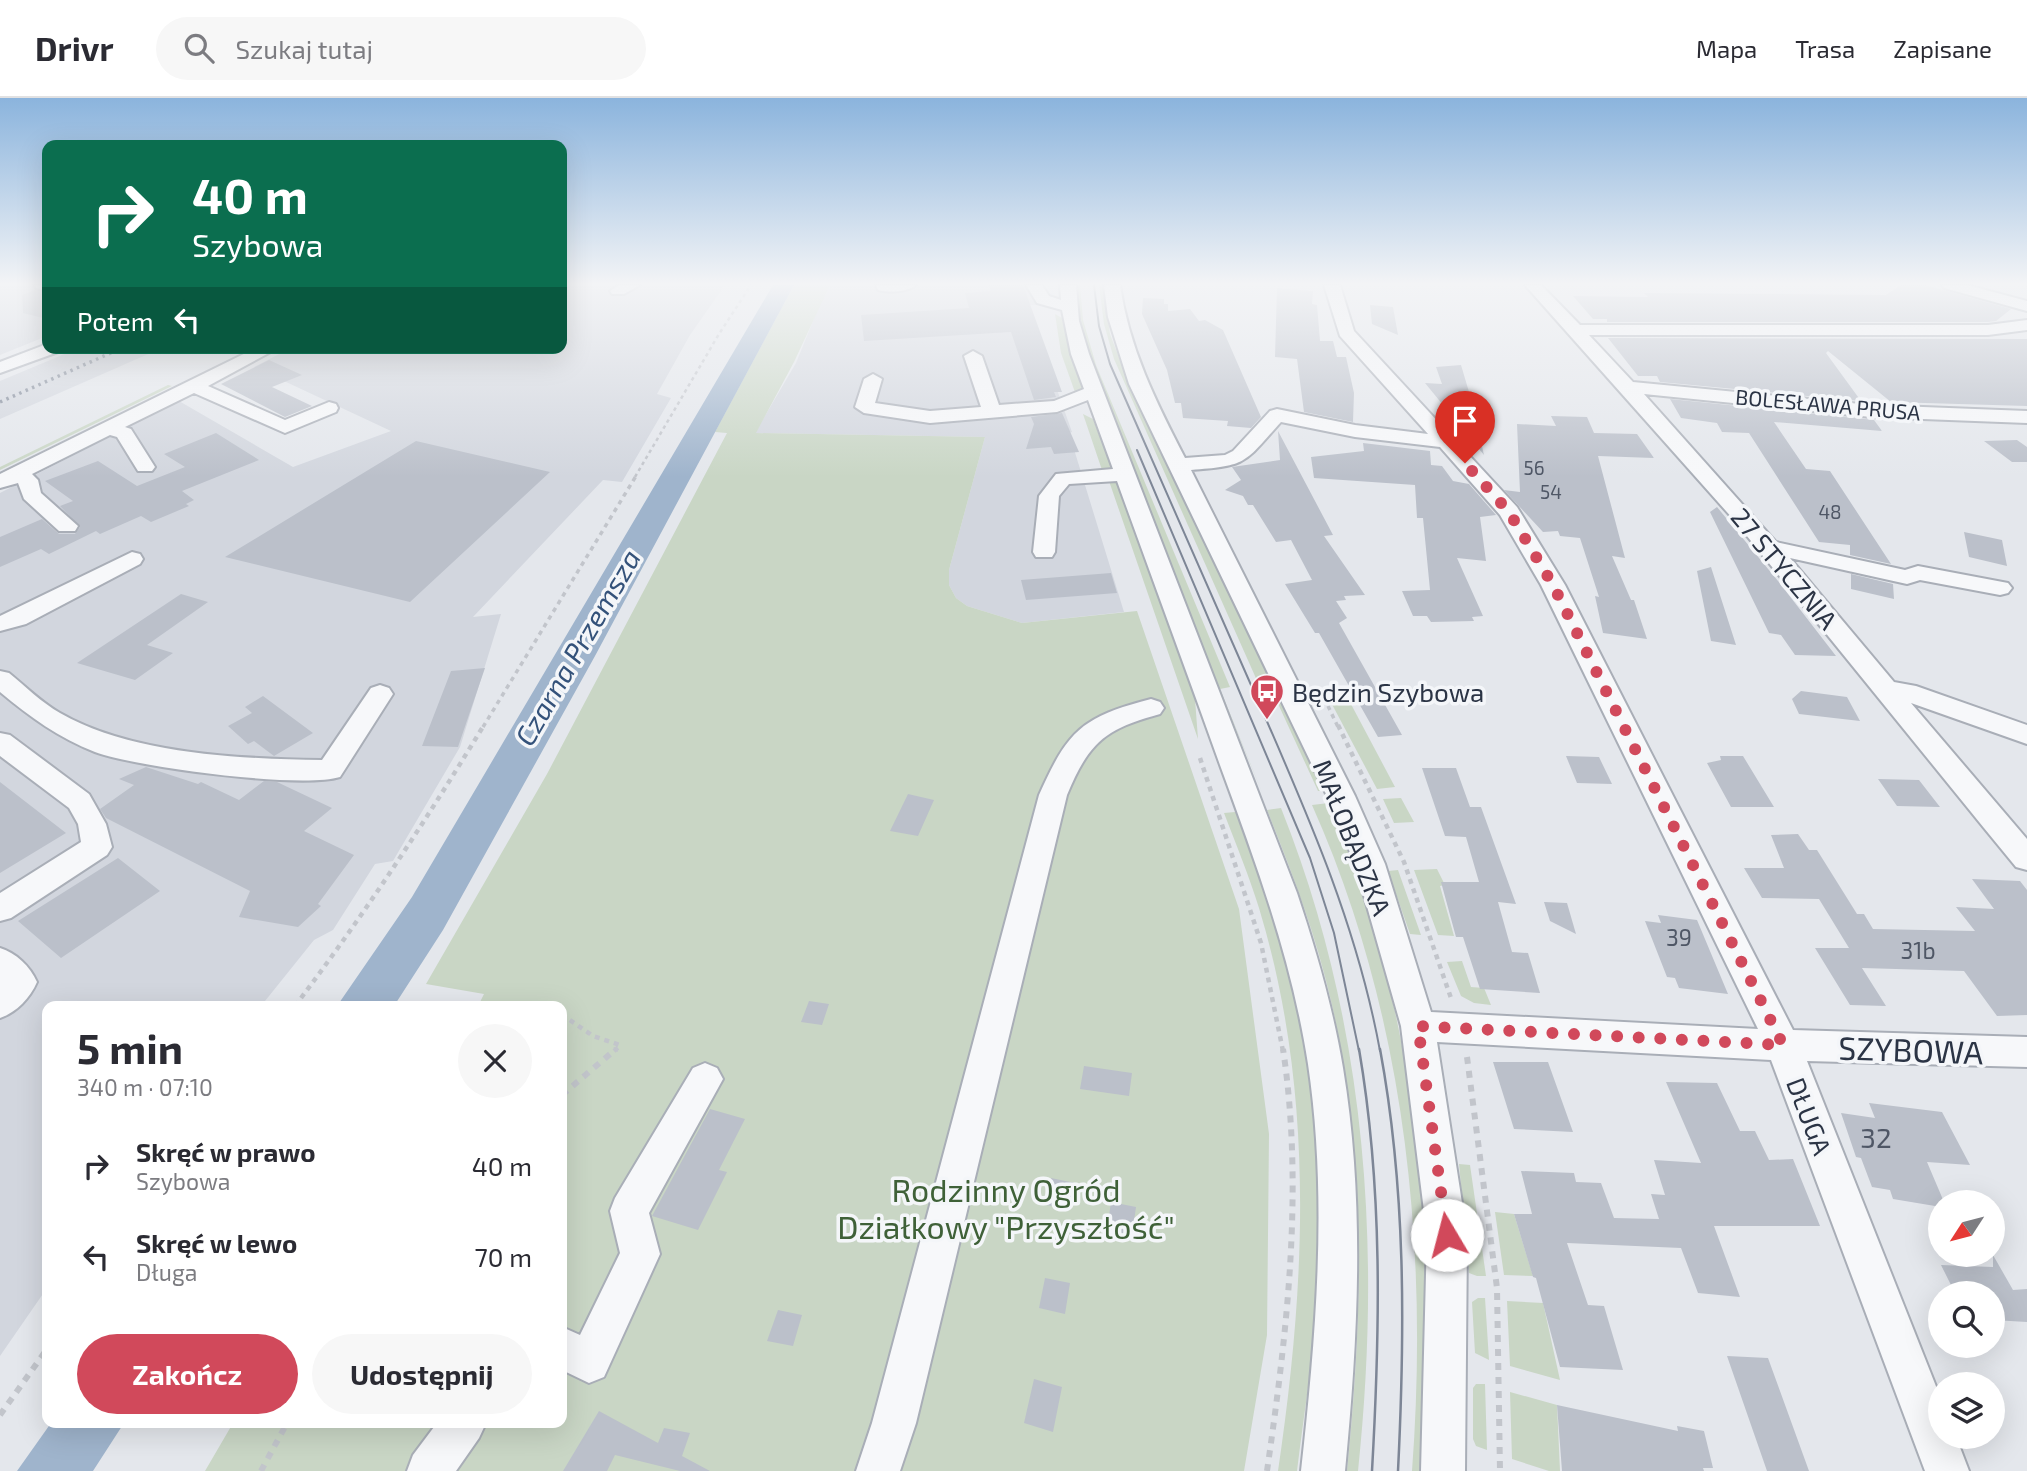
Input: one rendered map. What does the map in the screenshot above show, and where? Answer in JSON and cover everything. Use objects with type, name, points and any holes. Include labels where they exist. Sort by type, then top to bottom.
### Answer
[{"type":"street","points":[[1079,349],[1282,893],[1308,977],[1325,1060],[1334,1154],[1339,1261],[1332,1388],[1322,1471]]},
{"type":"street","name":"MAŁOBĄDZKA","points":[[1125,349],[1138,384],[1343,799],[1370,864],[1418,1026],[1447,1235],[1443,1471]]},
{"type":"street","name":"DŁUGA","points":[[1362,349],[1509,512],[1531,546],[1783,1045],[1947,1471]]},
{"type":"street","name":"27 STYCZNIA","points":[[1593,349],[1769,547],[1886,689],[2016,836],[2027,859]]},
{"type":"street","points":[[0,368],[42,352]]},
{"type":"street","points":[[9,477],[258,354]]},
{"type":"street","points":[[973,356],[992,411]]},
{"type":"street","points":[[873,379],[864,407],[929,417],[1057,406],[1090,413],[1103,419]]},
{"type":"street","points":[[193,386],[285,427],[329,408]]},
{"type":"street","name":"BOLESŁAWA PRUSA","points":[[1629,387],[1871,411],[2017,416]]},
{"type":"street","points":[[1057,406],[1093,391]]},
{"type":"street","points":[[1178,465],[1228,461],[1253,444],[1277,415],[1354,431],[1446,442]]},
{"type":"street","points":[[2017,416],[2027,430]]},
{"type":"street","points":[[107,428],[124,433],[145,467]]},
{"type":"street","points":[[1044,552],[1049,496],[1063,478],[1124,474]]},
{"type":"street","points":[[9,477],[28,480],[31,495],[67,526]]},
{"type":"street","points":[[1769,547],[1907,577],[1922,564],[2000,588]]},
{"type":"street","points":[[0,624],[19,619],[132,559]]},
{"type":"street","points":[[0,680],[49,719],[105,745],[135,753],[270,769],[330,770],[380,694]]},
{"type":"street","points":[[1886,689],[1907,692],[2027,735]]},
{"type":"street","points":[[878,1471],[894,1423],[1053,794],[1068,759],[1095,726],[1123,714],[1151,708]]},
{"type":"street","points":[[0,742],[79,801],[92,824],[97,847],[0,909]]},
{"type":"street","points":[[0,961],[21,982],[0,1004]]},
{"type":"street","name":"SZYBOWA","points":[[1418,1026],[1783,1045],[2027,1052]]},
{"type":"street","points":[[567,1351],[589,1362],[640,1254],[629,1211],[705,1079]]},
{"type":"street","points":[[429,1471],[460,1428]]},
{"type":"path","points":[[299,1001],[360,920],[416,837],[710,349]]},
{"type":"path","points":[[1323,698],[1372,793]]},
{"type":"path","points":[[1196,746],[1260,936],[1276,1007],[1289,1094],[1293,1177],[1290,1294],[1268,1471]]},
{"type":"path","points":[[1450,994],[1461,999]]},
{"type":"path","points":[[567,1018],[593,1036],[621,1045],[567,1092]]},
{"type":"path","points":[[1467,1058],[1477,1052]]},
{"type":"path","points":[[0,1415],[42,1356]]},
{"type":"path","points":[[261,1471],[285,1428]]},
{"type":"shaded area","points":[[0,349],[15,349],[0,355]]},
{"type":"shaded area","points":[[567,349],[682,349],[657,394],[671,398],[622,482],[603,480],[473,617],[501,614],[460,747],[393,861],[375,864],[333,930],[314,940],[265,1001],[42,1001],[42,1295],[0,1356],[0,493],[179,401],[293,467],[391,431],[254,367],[279,354],[567,354]]},
{"type":"shaded area","points":[[802,349],[1043,349],[1072,432],[1069,433],[1124,612],[1022,623],[967,606],[956,598],[949,585],[949,570],[985,437],[755,433]]},
{"type":"shaded area","points":[[65,354],[148,354],[0,419],[0,381]]},
{"type":"green space","name":"Rodzinny Ogród Działkowy \"Przyszłość\"","points":[[760,349],[800,349],[756,433],[985,437],[949,570],[949,585],[956,598],[967,606],[1022,623],[1137,611],[1239,909],[1269,1134],[1267,1335],[1244,1471],[205,1471],[230,1428],[567,1428],[567,1001],[480,1001],[484,994],[426,984],[547,774],[727,433],[715,432]]},
{"type":"green space","points":[[1060,349],[1069,349],[1083,389],[1076,395]]},
{"type":"green space","points":[[1091,349],[1230,687],[1220,689],[1264,797],[1219,688],[1087,350]]},
{"type":"green space","points":[[1111,349],[1116,349],[1133,394],[1323,791],[1318,791],[1269,684],[1259,685]]},
{"type":"green space","points":[[168,385],[172,386],[0,470],[0,467]]},
{"type":"green space","points":[[1083,414],[1093,419],[1112,469],[1102,470]]},
{"type":"green space","points":[[1109,481],[1116,481],[1195,699],[1198,739]]},
{"type":"green space","points":[[1344,691],[1395,787],[1377,789],[1326,693]]},
{"type":"green space","points":[[1401,798],[1414,822],[1394,823],[1383,799]]},
{"type":"green space","points":[[1329,803],[1364,897],[1391,993],[1416,1139],[1427,1278],[1421,1471],[1412,1471],[1417,1301],[1403,1131],[1389,1048],[1369,965],[1344,884],[1312,805]]},
{"type":"green space","points":[[1281,808],[1310,888],[1332,970],[1349,1052],[1360,1134],[1367,1218],[1368,1302],[1358,1471],[1347,1471],[1358,1294],[1356,1176],[1351,1118],[1343,1059],[1325,976],[1303,904],[1267,810]]},
{"type":"green space","points":[[1235,812],[1252,851],[1294,990],[1304,1040],[1316,1143],[1319,1245],[1317,1296],[1297,1471],[1278,1471],[1295,1330],[1299,1259],[1297,1117],[1290,1047],[1277,977],[1259,908],[1224,813]]},
{"type":"green space","points":[[1437,869],[1445,885],[1440,886],[1454,936],[1438,935],[1414,870]]},
{"type":"green space","points":[[1398,870],[1421,935],[1410,934],[1388,871]]},
{"type":"green space","points":[[1462,961],[1471,987],[1484,988],[1491,1005],[1474,1003],[1461,996],[1447,962]]},
{"type":"green space","points":[[1459,1164],[1470,1165],[1486,1276],[1469,1273]]},
{"type":"green space","points":[[1495,1212],[1514,1214],[1533,1276],[1504,1275]]},
{"type":"green space","points":[[1485,1298],[1489,1360],[1475,1353],[1472,1302]]},
{"type":"green space","points":[[1507,1301],[1543,1303],[1560,1380],[1510,1366]]},
{"type":"green space","points":[[1476,1384],[1485,1384],[1487,1450],[1476,1446],[1473,1439],[1473,1388]]},
{"type":"green space","points":[[1510,1392],[1557,1405],[1560,1471],[1549,1471],[1512,1459]]},
{"type":"water","name":"Czarna Przemsza","points":[[735,349],[760,349],[595,656],[443,930],[397,1001],[340,1001],[412,897]]},
{"type":"water","points":[[47,1428],[121,1428],[93,1471],[17,1471]]},
{"type":"building","points":[[1017,349],[1046,349],[1062,392],[1054,392],[1056,397],[1034,400]]},
{"type":"building","points":[[1158,349],[1231,349],[1261,417],[1251,428],[1227,426],[1228,421],[1183,418],[1181,403],[1175,403],[1167,370]]},
{"type":"building","points":[[1275,349],[1335,349],[1337,357],[1346,357],[1354,393],[1353,422],[1304,412],[1297,359],[1275,357]]},
{"type":"building","points":[[1617,349],[2027,349],[2027,406],[1891,402],[1828,351],[1826,353],[1861,401],[1660,382],[1657,376],[1638,376]]},
{"type":"building","points":[[269,360],[302,375],[272,387],[312,406],[285,417],[221,384]]},
{"type":"building","points":[[1461,365],[1484,455],[1425,383],[1442,384],[1436,367]]},
{"type":"building","points":[[1670,399],[1874,420],[1882,431],[1774,422],[1806,469],[1830,471],[1891,564],[1850,555],[1850,545],[1819,542],[1749,433],[1722,432],[1717,423],[1681,418]]},
{"type":"building","points":[[1062,413],[1079,452],[1054,454],[1051,447],[1026,449],[1034,424],[1031,417]]},
{"type":"building","points":[[1551,416],[1587,417],[1594,433],[1637,434],[1654,458],[1598,456],[1625,558],[1612,556],[1631,600],[1634,600],[1647,639],[1603,633],[1595,596],[1599,597],[1580,538],[1560,536],[1558,531],[1543,532],[1504,490],[1520,492],[1517,424],[1556,426]]},
{"type":"building","points":[[1278,431],[1333,535],[1324,536],[1365,595],[1344,596],[1346,600],[1336,601],[1347,618],[1339,623],[1402,735],[1378,737],[1319,633],[1315,633],[1285,584],[1312,580],[1291,540],[1276,542],[1253,505],[1248,505],[1243,496],[1225,490],[1241,480],[1232,467],[1280,460]]},
{"type":"building","points":[[216,433],[259,460],[182,491],[194,500],[186,504],[189,506],[151,522],[141,516],[100,534],[96,531],[49,554],[41,549],[0,567],[0,537],[42,519],[59,534],[75,534],[80,527],[60,506],[73,501],[45,481],[98,461],[137,486],[185,467],[164,454]]},
{"type":"building","points":[[2017,440],[2027,447],[2027,462],[2012,462],[1984,441]]},
{"type":"building","points":[[416,441],[550,472],[410,602],[225,557]]},
{"type":"building","points":[[1363,443],[1430,451],[1431,465],[1442,466],[1453,481],[1469,484],[1496,515],[1480,517],[1486,561],[1457,558],[1483,616],[1472,617],[1474,621],[1431,622],[1427,616],[1413,616],[1402,591],[1430,590],[1423,518],[1417,518],[1415,485],[1314,478],[1311,457],[1364,451]]},
{"type":"building","points":[[1717,507],[1836,656],[1795,655],[1781,635],[1769,633],[1710,512]]},
{"type":"building","points":[[1964,532],[2002,540],[2007,566],[1969,557]]},
{"type":"building","points":[[1711,567],[1736,645],[1711,641],[1697,571]]},
{"type":"building","points":[[1111,573],[1117,593],[1026,600],[1021,580]]},
{"type":"building","points":[[1851,574],[1893,584],[1894,599],[1851,589]]},
{"type":"building","points":[[181,594],[208,602],[147,645],[173,653],[135,680],[77,663]]},
{"type":"building","points":[[485,668],[458,747],[422,746],[451,671]]},
{"type":"building","points":[[1801,691],[1847,697],[1860,721],[1799,714],[1792,699]]},
{"type":"building","points":[[263,696],[313,733],[274,756],[254,741],[248,744],[228,726],[252,713],[245,707]]},
{"type":"building","points":[[1566,756],[1599,757],[1612,784],[1577,783]]},
{"type":"building","points":[[1720,756],[1743,756],[1774,807],[1731,807],[1707,763],[1721,760]]},
{"type":"building","points":[[146,767],[198,784],[201,782],[239,800],[264,781],[277,782],[332,808],[304,831],[354,855],[318,904],[321,906],[298,927],[239,917],[250,891],[106,818],[100,809],[134,785],[119,779]]},
{"type":"building","points":[[1422,768],[1456,768],[1470,807],[1481,807],[1516,904],[1498,902],[1512,952],[1528,953],[1540,993],[1480,989],[1463,937],[1456,937],[1441,882],[1479,882],[1466,837],[1445,836]]},
{"type":"building","points":[[1878,779],[1919,780],[1940,807],[1897,806]]},
{"type":"building","points":[[0,782],[66,833],[0,873]]},
{"type":"building","points":[[908,794],[934,800],[918,836],[890,831]]},
{"type":"building","points":[[1798,834],[1809,850],[1817,850],[1857,914],[1864,914],[1873,929],[1975,931],[1956,907],[1994,909],[1972,879],[2020,881],[2027,890],[2027,1015],[1997,1016],[1964,971],[1862,968],[1886,1006],[1850,1005],[1815,948],[1849,948],[1819,899],[1762,898],[1744,868],[1784,868],[1771,835]]},
{"type":"building","points":[[118,858],[160,891],[61,958],[18,921]]},
{"type":"building","points":[[1544,902],[1567,903],[1576,934],[1550,921]]},
{"type":"building","points":[[1658,915],[1697,920],[1728,994],[1679,988],[1675,978],[1667,977],[1645,921],[1661,923]]},
{"type":"building","points":[[809,1001],[829,1004],[822,1025],[801,1022]]},
{"type":"building","points":[[1493,1062],[1548,1062],[1573,1132],[1514,1129]]},
{"type":"building","points":[[1084,1066],[1132,1073],[1129,1096],[1080,1089]]},
{"type":"building","points":[[1666,1082],[1717,1083],[1740,1131],[1755,1131],[1769,1160],[1793,1159],[1820,1226],[1714,1226],[1740,1297],[1698,1293],[1681,1248],[1567,1243],[1588,1305],[1604,1306],[1623,1370],[1560,1367],[1536,1278],[1533,1277],[1514,1214],[1532,1214],[1521,1171],[1574,1173],[1576,1182],[1601,1183],[1614,1218],[1659,1219],[1651,1194],[1665,1195],[1654,1160],[1701,1163]]},
{"type":"building","points":[[1869,1103],[1942,1112],[1970,1165],[1927,1162],[1939,1190],[1928,1190],[1928,1205],[1893,1199],[1890,1190],[1872,1187],[1861,1158],[1856,1157],[1841,1113],[1875,1118]]},
{"type":"building","points":[[710,1109],[745,1119],[719,1170],[727,1172],[698,1230],[652,1216]]},
{"type":"building","points":[[1051,1178],[1075,1183],[1070,1209],[1046,1205]]},
{"type":"building","points":[[1111,1202],[1136,1207],[1132,1235],[1107,1230]]},
{"type":"building","points":[[1942,1267],[2000,1267],[2013,1290],[2027,1289],[2027,1322],[2005,1321],[2005,1281],[1949,1281]]},
{"type":"building","points":[[1045,1278],[1070,1283],[1065,1314],[1039,1308]]},
{"type":"building","points":[[778,1310],[802,1315],[793,1346],[767,1341]]},
{"type":"building","points":[[1727,1356],[1768,1358],[1809,1471],[1767,1471]]},
{"type":"building","points":[[1034,1379],[1062,1387],[1053,1432],[1024,1423]]},
{"type":"building","points":[[1557,1405],[1678,1431],[1677,1426],[1704,1431],[1713,1468],[1703,1468],[1704,1471],[1562,1471]]},
{"type":"building","points":[[599,1411],[658,1443],[664,1428],[690,1433],[682,1456],[710,1471],[680,1471],[615,1455],[607,1471],[563,1471]]},
{"type":"tram line","points":[[1106,349],[1315,835],[1359,962],[1380,1051]]},
{"type":"tram line","points":[[1137,450],[1310,858],[1334,933],[1359,1051]]},
{"type":"tram line","points":[[1359,1049],[1372,1154],[1378,1260],[1372,1471]]},
{"type":"tram line","points":[[1380,1049],[1389,1102],[1399,1207],[1402,1365],[1398,1471]]},
{"type":"railway","points":[[0,402],[108,354]]},
{"type":"place","name":"Będzin Szybowa","points":[[1267,721]]},
{"type":"route","points":[[1447,1235],[1418,1026],[1783,1045],[1553,585],[1509,512],[1465,463]]}]
